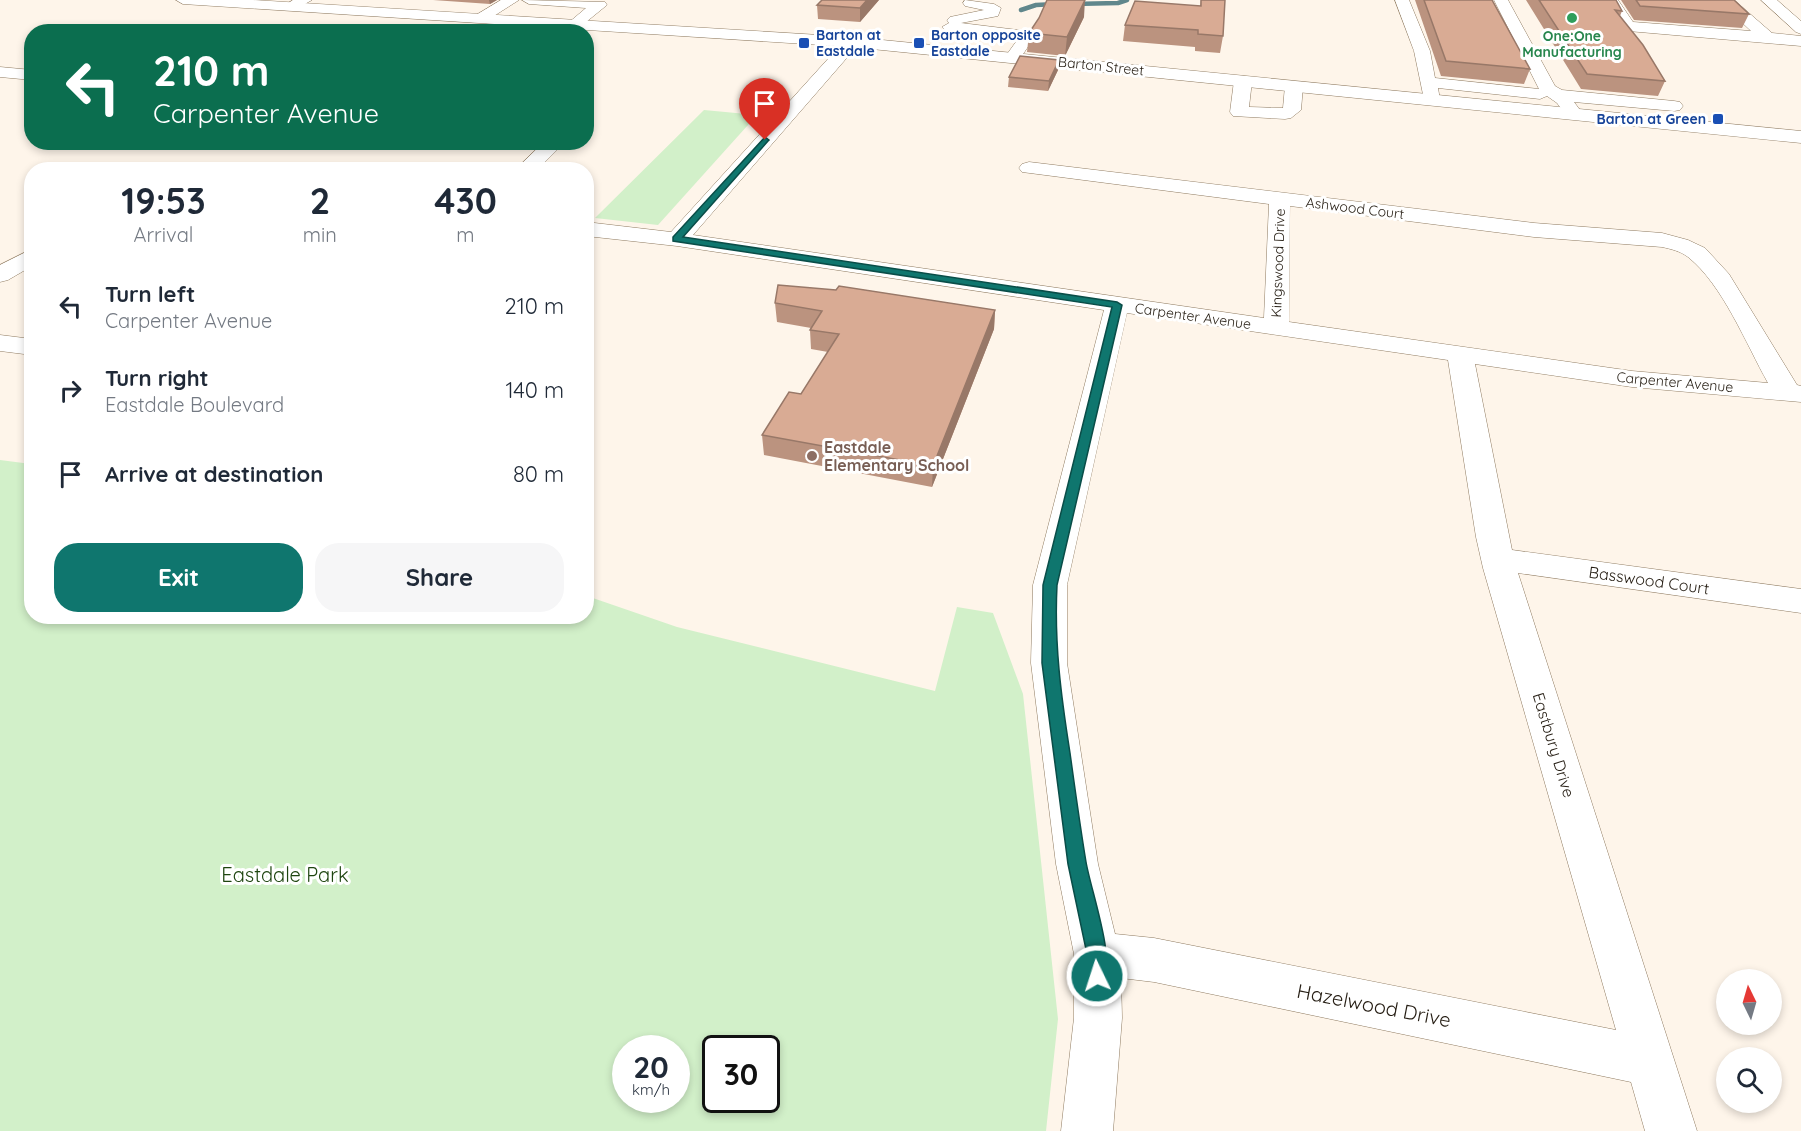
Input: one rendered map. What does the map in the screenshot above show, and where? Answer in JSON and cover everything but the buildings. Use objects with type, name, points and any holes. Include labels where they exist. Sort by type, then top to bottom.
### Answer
[{"type":"street","name":"Barton Street","points":[[183,0],[298,3],[575,24]]},
{"type":"street","points":[[481,18],[512,0]]},
{"type":"street","points":[[529,0],[606,3]]},
{"type":"street","points":[[1402,0],[1422,51],[1431,99]]},
{"type":"street","points":[[1501,0],[1546,97]]},
{"type":"street","points":[[1611,0],[1640,46]]},
{"type":"street","points":[[1725,0],[1767,37]]},
{"type":"street","points":[[1768,0],[1801,29]]},
{"type":"street","points":[[928,48],[953,24],[971,1],[993,8],[993,13],[953,24]]},
{"type":"street","points":[[575,24],[606,3]]},
{"type":"street","points":[[953,24],[1028,34],[1013,57]]},
{"type":"street","name":"Barton Street","points":[[594,25],[928,48],[1431,99],[1546,97],[1574,114],[1801,137]]},
{"type":"street","points":[[1628,26],[1801,41]]},
{"type":"street","points":[[677,239],[852,42]]},
{"type":"street","points":[[0,72],[24,74]]},
{"type":"street","points":[[1243,81],[1239,112],[1285,114],[1292,110],[1294,86]]},
{"type":"street","points":[[1428,82],[1546,97],[1674,106]]},
{"type":"street","points":[[1663,86],[1686,125]]},
{"type":"street","points":[[534,162],[547,150]]},
{"type":"street","name":"Ashwood Court","points":[[1029,168],[1534,230],[1662,240],[1681,245],[1698,253],[1723,283],[1794,393]]},
{"type":"street","name":"Kingswood Drive","points":[[1276,328],[1280,198]]},
{"type":"street","name":"Carpenter Avenue","points":[[594,230],[677,239],[1632,379],[1794,393]]},
{"type":"street","points":[[0,274],[24,260]]},
{"type":"street","points":[[1087,1131],[1098,1018],[1097,954],[1077,864],[1049,663],[1048,615],[1050,585],[1117,305]]},
{"type":"street","points":[[0,343],[24,346]]},
{"type":"street","name":"Eastbury Drive","points":[[1460,354],[1492,537],[1671,1131]]},
{"type":"street","name":"Basswood Court","points":[[1498,559],[1801,601]]},
{"type":"street","name":"Hazelwood Drive","points":[[1097,954],[1154,960],[1650,1061]]},
{"type":"green space","points":[[704,110],[757,115],[658,225],[595,218]]},
{"type":"green space","name":"Eastdale Park","points":[[0,460],[24,463],[24,624],[594,624],[594,598],[677,627],[935,691],[957,607],[993,613],[1023,694],[1058,1019],[1046,1131],[0,1131]]},
{"type":"waterway","points":[[1073,4],[1118,3],[1127,0]]},
{"type":"waterway","points":[[1021,10],[1036,5],[1056,4]]},
{"type":"place","name":"One:One Manufacturing","points":[[1572,18]]},
{"type":"place","name":"Barton at Eastdale","points":[[804,43]]},
{"type":"place","name":"Barton opposite Eastdale","points":[[919,43]]},
{"type":"place","name":"Barton at Green","points":[[1718,119]]},
{"type":"place","name":"Eastdale Elementary School","points":[[812,456]]},
{"type":"route","points":[[765,140],[677,239],[1117,305],[1050,585],[1048,615],[1049,663],[1077,864],[1097,954],[1097,976]]}]
